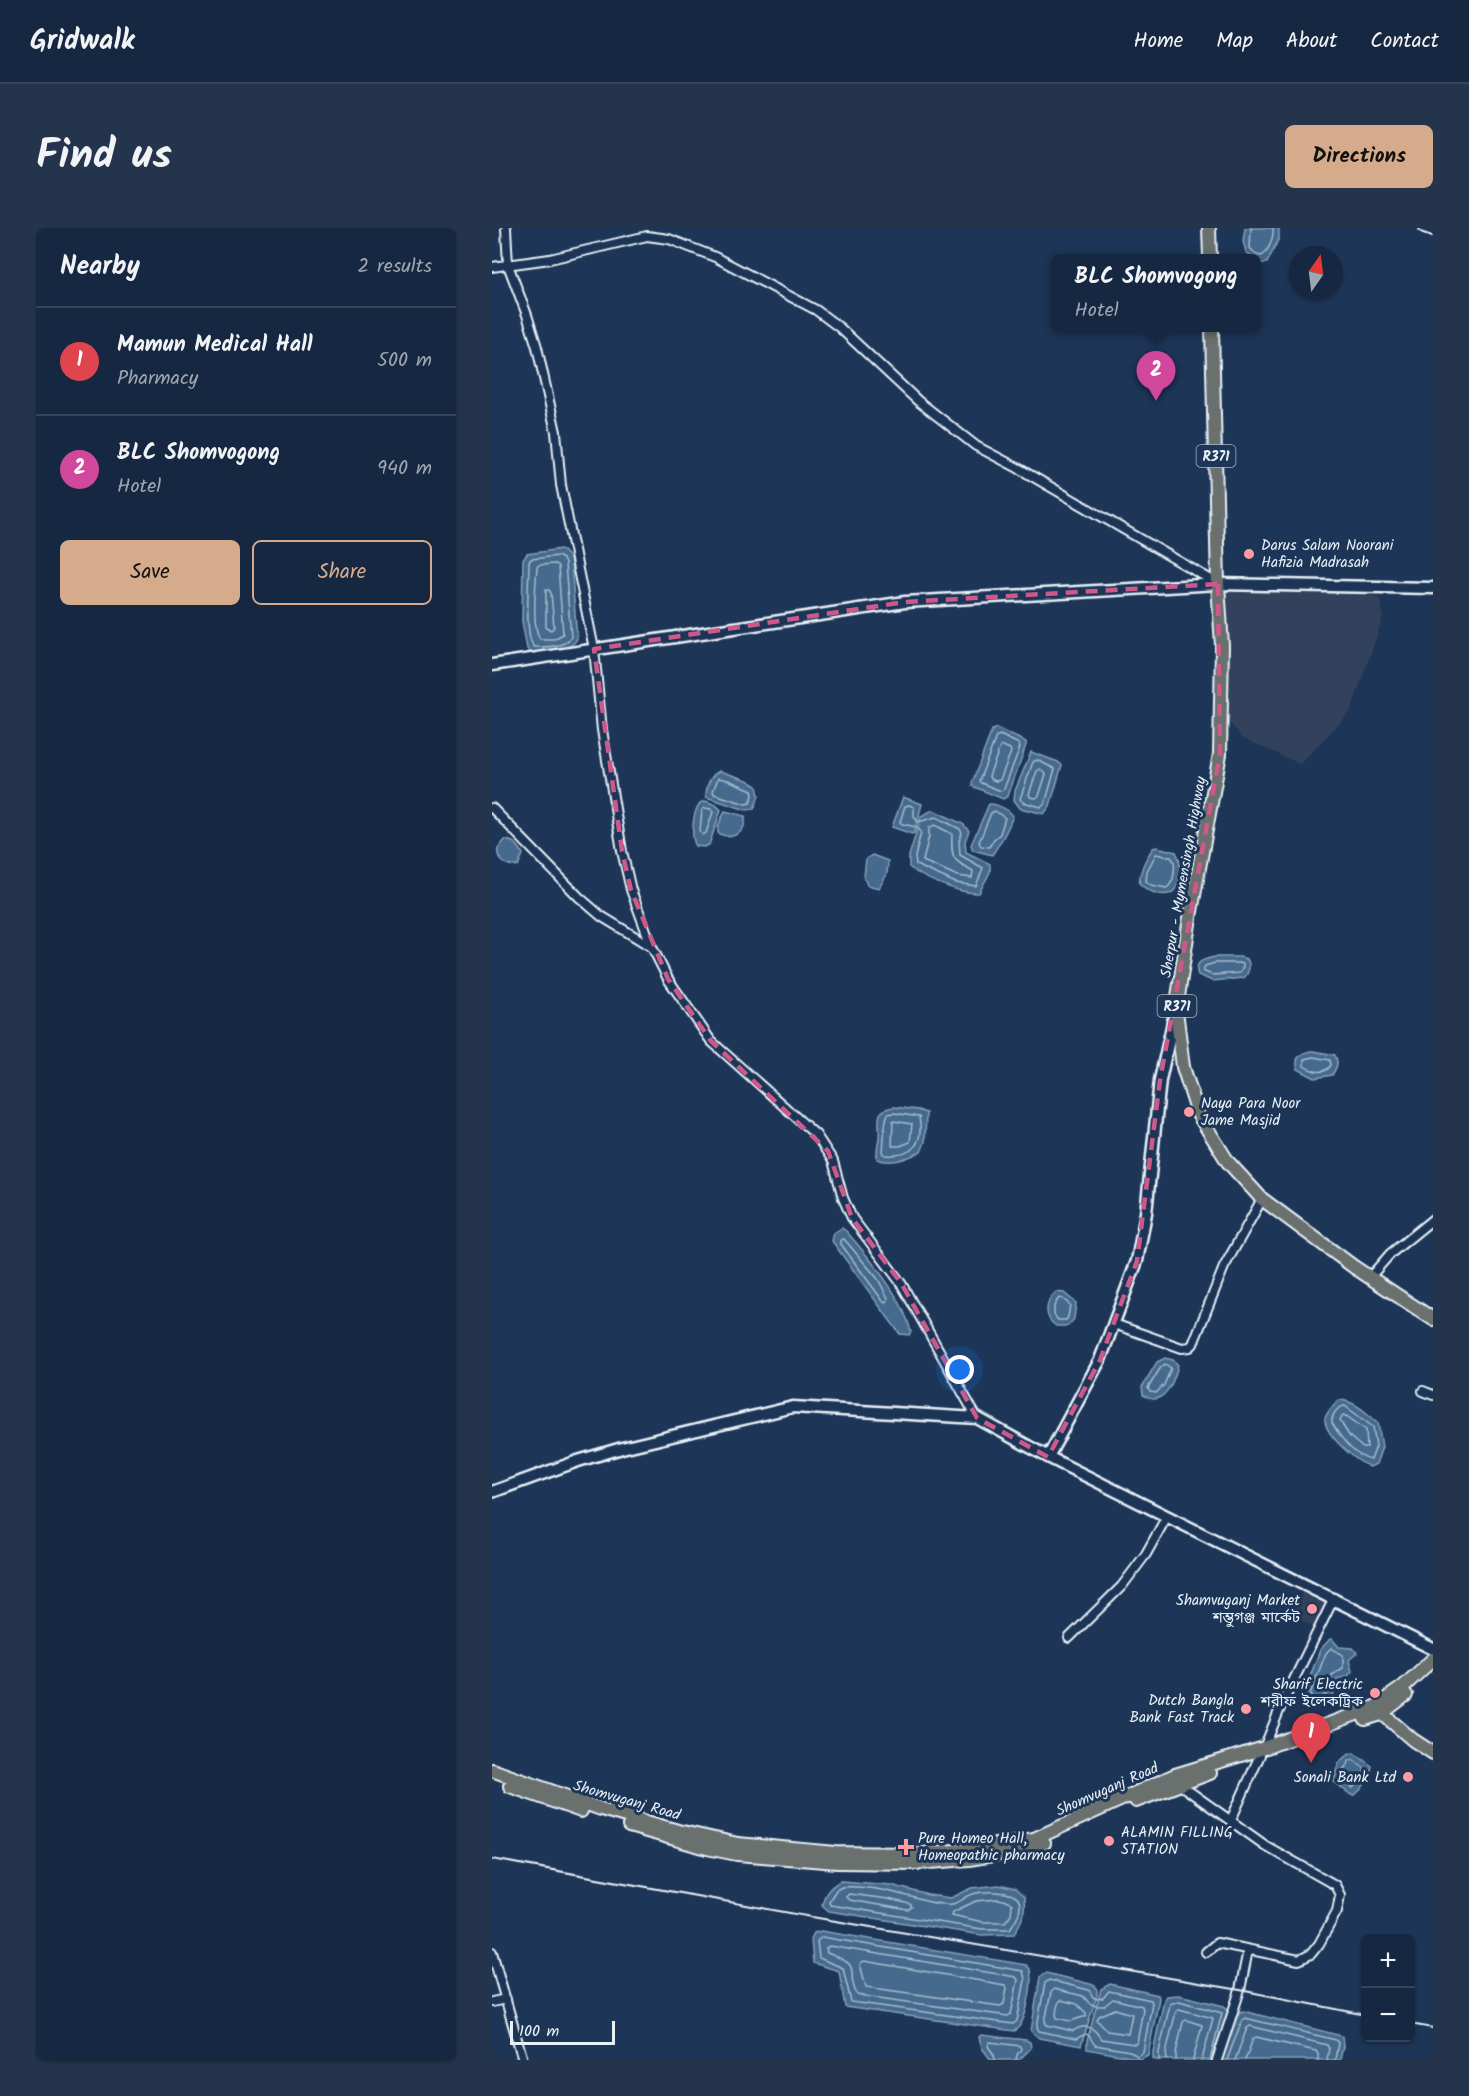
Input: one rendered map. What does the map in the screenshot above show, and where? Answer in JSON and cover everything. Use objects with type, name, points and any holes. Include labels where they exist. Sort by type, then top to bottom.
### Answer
[{"type":"main road","points":[[1209,228],[1210,254]]},
{"type":"main road","name":"Sherpur - Mymensingh Highway","points":[[1212,332],[1218,584],[1222,646],[1220,754],[1190,917],[1176,1010],[1183,1067],[1198,1114],[1227,1162],[1262,1199],[1370,1277],[1433,1319]]},
{"type":"main road","name":"Shomvuganj Road","points":[[1378,1711],[1433,1659]]},
{"type":"main road","name":"Shomvuganj Road","points":[[492,1779],[553,1803],[686,1842],[737,1854],[837,1862],[909,1863],[969,1859],[1031,1848],[1144,1797],[1378,1711],[1408,1693],[1433,1669]]},
{"type":"main road","points":[[1378,1711],[1413,1740],[1433,1753]]},
{"type":"main road","name":"Shomvuganj Road","points":[[492,1770],[601,1809],[678,1831],[728,1842],[836,1853],[916,1854],[966,1850],[1034,1839],[1175,1775],[1262,1752]]},
{"type":"street","points":[[506,228],[508,266],[534,336],[556,432],[561,484],[594,648],[602,730],[622,852],[631,890],[652,946],[668,979],[711,1041],[816,1136],[828,1151],[838,1172],[843,1198],[852,1218],[901,1282],[977,1418]]},
{"type":"street","points":[[1424,228],[1433,231]]},
{"type":"street","points":[[492,267],[550,259],[647,236],[669,239],[715,257],[816,310],[840,328],[918,401],[976,446],[1218,584]]},
{"type":"street","points":[[492,665],[904,602],[1218,584],[1433,588]]},
{"type":"street","points":[[492,808],[579,897],[601,916],[652,946]]},
{"type":"street","points":[[1048,1457],[1100,1360],[1137,1261],[1146,1213],[1160,1080],[1176,1010]]},
{"type":"street","points":[[1114,1324],[1182,1348],[1190,1347],[1225,1265],[1262,1199]]},
{"type":"street","points":[[1370,1277],[1390,1254],[1433,1219]]},
{"type":"street","points":[[1423,1391],[1433,1395]]},
{"type":"street","points":[[492,1492],[622,1448],[793,1407],[977,1418],[1048,1457],[1433,1649]]},
{"type":"street","points":[[1069,1638],[1122,1586],[1146,1554],[1167,1516]]},
{"type":"street","points":[[1231,1820],[1281,1706],[1334,1598]]},
{"type":"street","points":[[1179,1784],[1266,1846],[1335,1885],[1340,1895],[1337,1911],[1320,1944],[1311,1954],[1299,1960],[1217,1943],[1206,1952]]},
{"type":"street","points":[[1217,2060],[1239,1995],[1248,1950]]},
{"type":"street","points":[[492,1952],[523,2060]]},
{"type":"street","points":[[492,2002],[506,1998]]},
{"type":"highlighted area","points":[[1218,584],[1220,754],[1160,1080],[1137,1261],[1100,1360],[1048,1457],[977,1418],[901,1283],[852,1218],[828,1151],[711,1041],[668,979],[631,890],[622,851],[594,649],[905,602]]},
{"type":"shaded area","points":[[1226,588],[1336,589],[1378,597],[1382,604],[1383,618],[1351,711],[1300,764],[1242,738],[1229,722]]},
{"type":"shaded area","name":"Shamvuganj Market শম্ভুগঞ্জ মার্কেট","points":[[1304,1588],[1332,1598],[1318,1628],[1293,1617]]},
{"type":"water","points":[[1245,228],[1279,228],[1279,238],[1267,263],[1261,263],[1261,254],[1246,252],[1243,241]]},
{"type":"water","points":[[561,549],[571,562],[577,639],[569,647],[563,649],[532,654],[527,649],[522,621],[523,560],[527,554]]},
{"type":"water","points":[[996,728],[1026,742],[1008,796],[1003,799],[972,786],[992,730]]},
{"type":"water","points":[[1031,752],[1062,765],[1050,806],[1044,814],[1020,808],[1014,800],[1015,791]]},
{"type":"water","points":[[720,771],[747,780],[757,786],[759,796],[754,809],[746,810],[706,797],[709,781]]},
{"type":"water","points":[[903,797],[922,804],[912,834],[892,827]]},
{"type":"water","points":[[705,801],[716,805],[721,810],[709,845],[704,847],[696,846],[693,831],[698,807]]},
{"type":"water","points":[[989,804],[1002,807],[1013,816],[992,855],[973,850],[971,845]]},
{"type":"water","points":[[933,810],[963,824],[969,831],[965,841],[966,852],[990,864],[990,872],[979,893],[943,885],[909,867],[909,856],[921,816]]},
{"type":"water","points":[[725,811],[745,816],[744,827],[738,834],[728,836],[718,833],[718,826]]},
{"type":"water","points":[[505,840],[516,844],[523,854],[518,866],[506,864],[499,856],[498,849]]},
{"type":"water","points":[[1153,848],[1176,852],[1179,862],[1180,874],[1175,890],[1163,895],[1139,883],[1145,860]]},
{"type":"water","points":[[872,855],[888,861],[887,874],[879,888],[867,885],[864,877],[866,859]]},
{"type":"water","points":[[1215,957],[1247,959],[1249,966],[1247,974],[1244,978],[1212,981],[1198,975],[1198,964]]},
{"type":"water","points":[[1313,1051],[1335,1055],[1337,1065],[1332,1075],[1315,1078],[1298,1069],[1298,1058]]},
{"type":"water","points":[[894,1107],[926,1113],[925,1142],[921,1152],[899,1160],[883,1161],[877,1159],[879,1118],[883,1111]]},
{"type":"water","points":[[842,1228],[865,1253],[893,1291],[907,1318],[911,1332],[909,1335],[900,1334],[832,1241],[834,1233]]},
{"type":"water","points":[[1056,1292],[1064,1293],[1076,1303],[1074,1319],[1068,1326],[1056,1326],[1047,1314],[1050,1300]]},
{"type":"water","points":[[1165,1358],[1173,1360],[1178,1365],[1170,1386],[1162,1396],[1156,1399],[1143,1395],[1142,1387],[1157,1362]]},
{"type":"water","points":[[1339,1400],[1355,1405],[1378,1423],[1382,1447],[1376,1464],[1370,1467],[1357,1459],[1335,1440],[1330,1432],[1325,1419],[1330,1409]]},
{"type":"water","points":[[1330,1639],[1339,1647],[1353,1648],[1357,1653],[1349,1660],[1352,1671],[1348,1676],[1337,1679],[1333,1697],[1321,1707],[1313,1706],[1303,1698],[1303,1695],[1320,1650]]},
{"type":"water","points":[[1354,1753],[1372,1766],[1364,1785],[1355,1795],[1351,1795],[1334,1782],[1339,1763]]},
{"type":"water","points":[[841,1881],[891,1885],[928,1895],[951,1898],[972,1888],[999,1885],[1015,1889],[1024,1897],[1024,1912],[1014,1934],[982,1935],[829,1911],[822,1905],[824,1897]]},
{"type":"water","points":[[821,1931],[1026,1965],[1030,1969],[1031,1983],[1026,2012],[1019,2027],[1014,2031],[845,2007],[839,1971],[813,1963],[811,1939],[814,1933]]},
{"type":"water","points":[[1046,1973],[1094,1985],[1097,1988],[1097,1995],[1081,2046],[1039,2038],[1031,2031],[1040,1977]]},
{"type":"water","points":[[1110,1984],[1158,1995],[1148,2055],[1140,2059],[1087,2049],[1087,2041],[1101,1989]]},
{"type":"water","points":[[1179,1995],[1224,2006],[1229,2010],[1215,2060],[1156,2060],[1153,2058],[1164,2000],[1167,1996]]},
{"type":"water","points":[[1243,2011],[1342,2036],[1343,2046],[1340,2060],[1221,2060],[1239,2012]]},
{"type":"water","points":[[981,2035],[1026,2040],[1030,2042],[1031,2048],[1019,2060],[991,2060],[982,2048],[979,2037]]},
{"type":"railway","points":[[492,1859],[812,1917],[1240,1990],[1361,2014]]},
{"type":"railway","points":[[1415,2025],[1433,2028]]},
{"type":"place","name":"BLC Shomvogong","points":[[1156,401]]},
{"type":"place","name":"Darus Salam Noorani Hafizia Madrasah","points":[[1249,554]]},
{"type":"place","name":"Naya Para Noor Jame Masjid","points":[[1189,1112]]},
{"type":"place","name":"Shamvuganj Market শম্ভুগঞ্জ মার্কেট","points":[[1312,1609]]},
{"type":"place","name":"Sharif Electric শরীফ ইলেকট্রিক","points":[[1375,1693]]},
{"type":"place","name":"Dutch Bangla Bank Fast Track","points":[[1246,1709]]},
{"type":"place","name":"Mamun Medical Hall","points":[[1311,1763]]},
{"type":"place","name":"Sonali Bank Ltd","points":[[1408,1777]]},
{"type":"place","name":"ALAMIN FILLING STATION","points":[[1109,1841]]},
{"type":"place","name":"Pure Homeo Hall, Homeopathic pharmacy","points":[[906,1847]]}]
